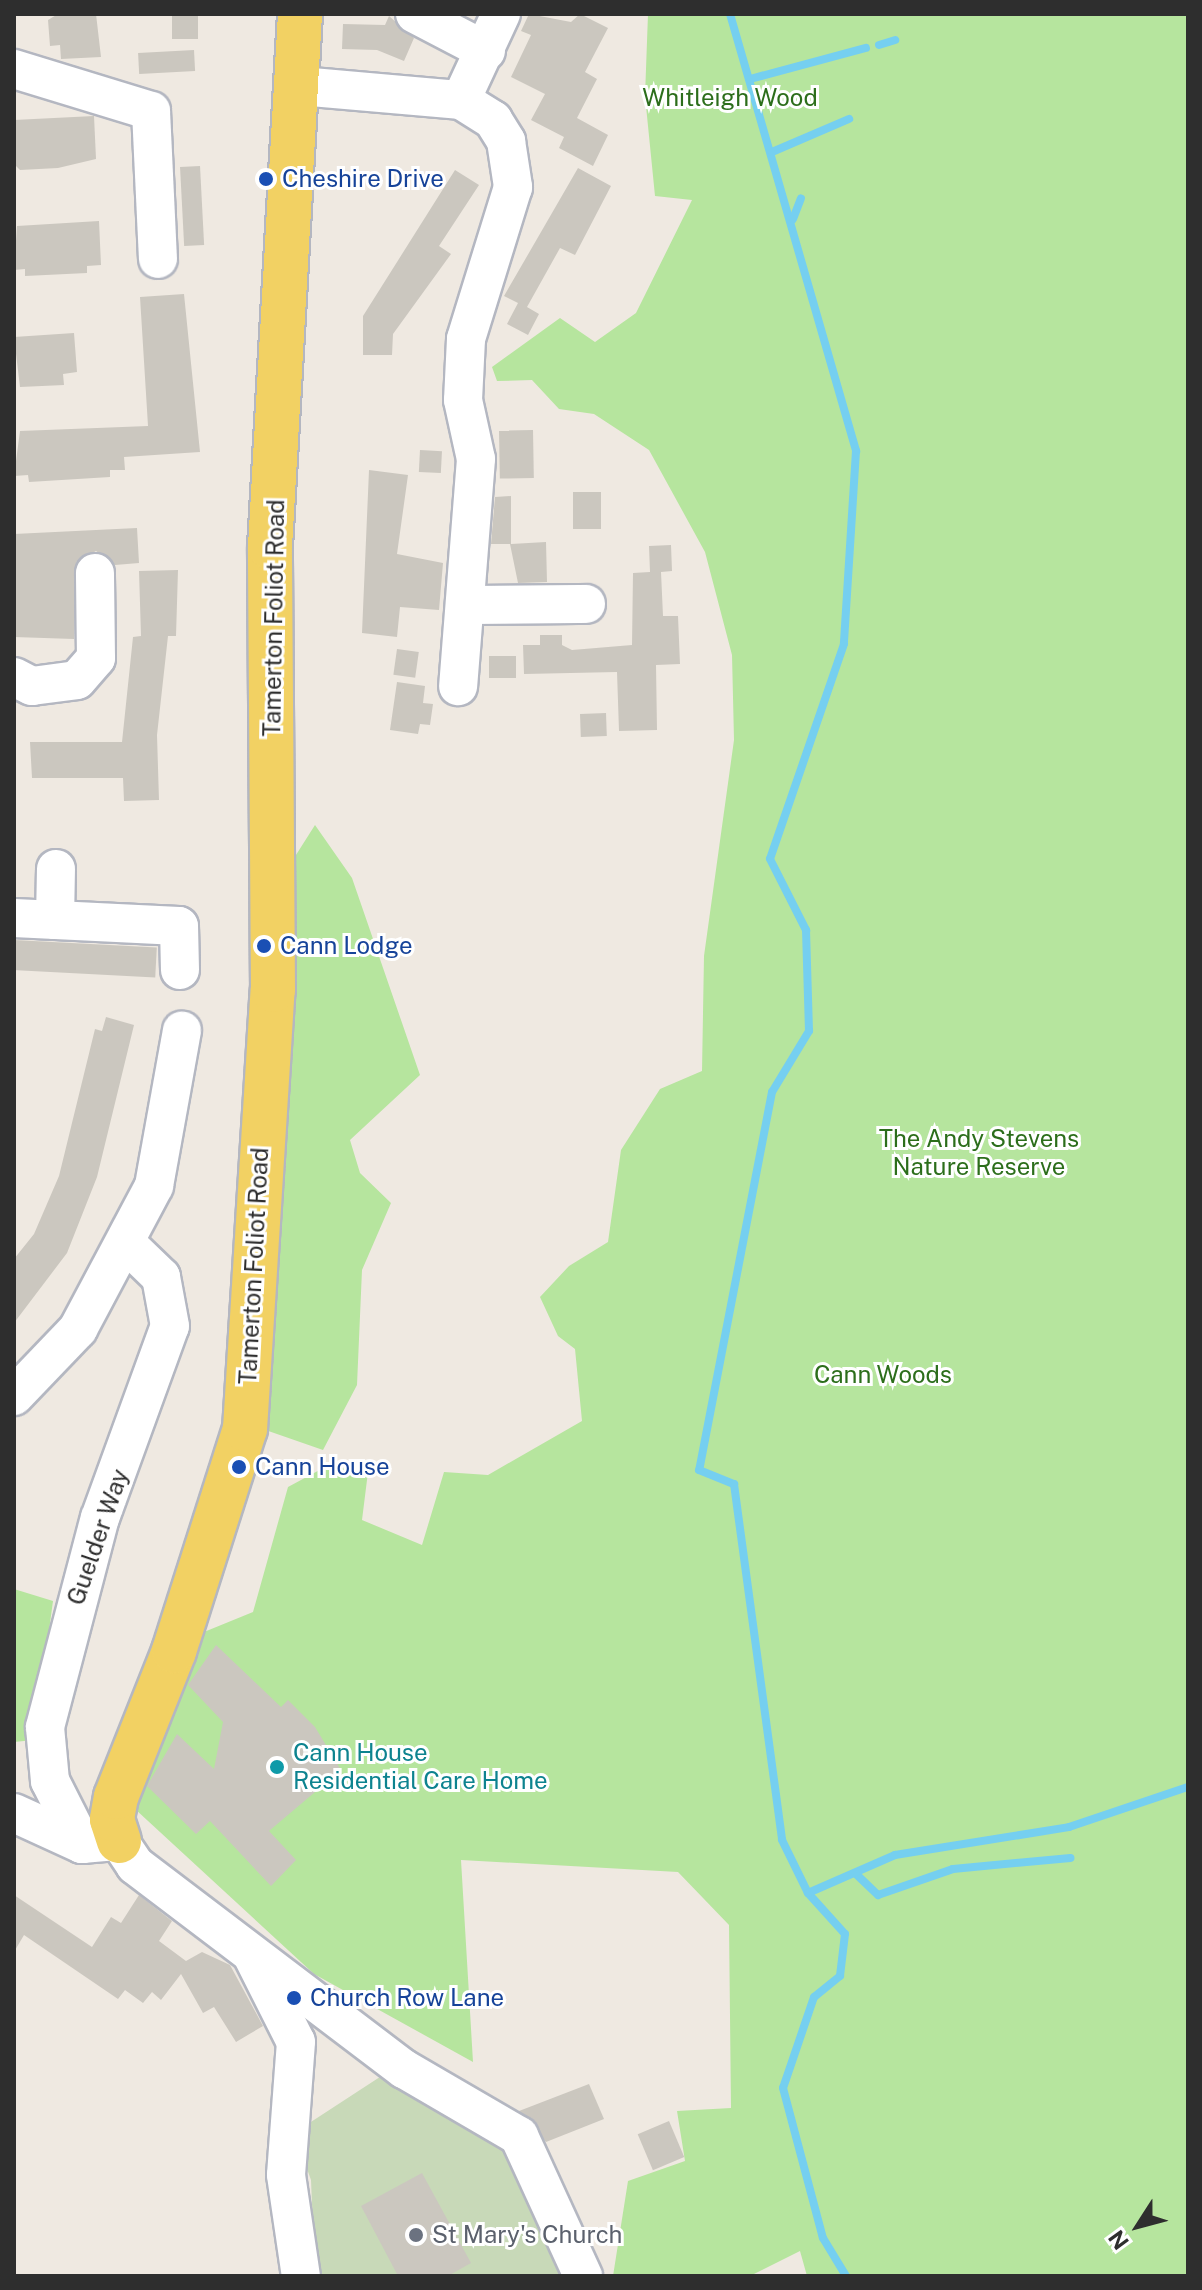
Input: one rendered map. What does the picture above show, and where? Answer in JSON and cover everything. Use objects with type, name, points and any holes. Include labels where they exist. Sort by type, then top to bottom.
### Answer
[{"type":"main road","name":"Tamerton Foliot Road","points":[[100,1842],[112,1819],[116,1797],[174,1651],[245,1429],[273,990],[270,547],[300,86],[300,14]]},
{"type":"street","points":[[415,14],[486,51]]},
{"type":"street","points":[[461,100],[501,14]]},
{"type":"street","points":[[14,69],[151,111],[158,259]]},
{"type":"street","points":[[300,86],[461,100],[500,131],[513,187],[466,339],[463,400],[476,459],[458,686]]},
{"type":"street","points":[[14,677],[32,686],[77,680],[96,658],[95,573]]},
{"type":"street","points":[[465,605],[586,604]]},
{"type":"street","points":[[55,920],[56,869]]},
{"type":"street","points":[[14,918],[179,926],[180,970]]},
{"type":"street","points":[[14,1396],[78,1329],[127,1244],[154,1186],[182,1030]]},
{"type":"street","name":"Guelder Way","points":[[100,1842],[50,1781],[45,1727],[100,1518],[170,1326],[161,1277],[127,1244]]},
{"type":"street","points":[[14,1813],[100,1842],[248,1947],[404,2069],[519,2136],[583,2276]]},
{"type":"street","points":[[248,1947],[296,2042],[286,2175],[301,2276]]},
{"type":"green space","name":"Cann Woods","points":[[648,14],[1188,14],[1188,2276],[807,2276],[800,2251],[750,2276],[613,2276],[628,2181],[685,2161],[677,2111],[731,2108],[729,1925],[678,1872],[461,1860],[473,2062],[314,1974],[135,1809],[204,1632],[253,1612],[288,1487],[327,1466],[368,1472],[362,1520],[422,1545],[444,1472],[488,1475],[582,1421],[575,1349],[558,1336],[540,1297],[569,1266],[608,1242],[621,1150],[660,1089],[702,1071],[704,956],[734,740],[732,655],[705,552],[649,450],[594,414],[559,409],[532,380],[497,381],[492,367],[560,318],[595,342],[636,313],[692,200],[655,196],[645,96]]},
{"type":"green space","points":[[315,825],[352,878],[420,1075],[350,1140],[360,1173],[391,1203],[362,1270],[357,1385],[323,1450],[251,1425],[282,877]]},
{"type":"green space","points":[[14,1589],[53,1601],[34,1740],[14,1742]]},
{"type":"green space","points":[[386,2073],[495,2135],[517,2162],[572,2276],[315,2276],[311,2180],[294,2133]]},
{"type":"building","points":[[58,14],[96,14],[101,57],[61,59],[60,45],[50,46],[48,20]]},
{"type":"building","points":[[172,14],[198,14],[198,39],[172,39]]},
{"type":"building","points":[[529,14],[571,22],[580,14],[608,28],[585,72],[597,79],[577,118],[608,135],[593,166],[559,148],[564,137],[531,120],[545,94],[511,77],[531,35],[521,31]]},
{"type":"building","points":[[389,16],[414,38],[404,61],[377,50],[342,49],[343,24],[385,25]]},
{"type":"building","points":[[194,50],[195,71],[139,74],[138,53]]},
{"type":"building","points":[[94,116],[96,159],[58,168],[20,170],[14,164],[14,120]]},
{"type":"building","points":[[200,166],[204,245],[184,246],[180,167]]},
{"type":"building","points":[[578,168],[611,186],[575,255],[560,248],[527,307],[539,314],[528,335],[507,324],[518,303],[504,296]]},
{"type":"building","points":[[455,170],[479,185],[439,246],[451,254],[393,334],[392,355],[363,355],[363,316]]},
{"type":"building","points":[[99,221],[101,265],[87,266],[87,273],[25,276],[25,269],[14,270],[17,226]]},
{"type":"building","points":[[184,294],[200,452],[124,457],[125,470],[110,470],[110,477],[29,482],[28,475],[14,476],[20,431],[148,426],[140,297]]},
{"type":"building","points":[[74,333],[77,372],[63,374],[64,385],[20,387],[14,337]]},
{"type":"building","points":[[533,430],[534,478],[500,479],[499,431]]},
{"type":"building","points":[[420,450],[442,451],[441,473],[419,472]]},
{"type":"building","points":[[369,470],[408,475],[397,554],[443,563],[439,610],[400,607],[397,637],[362,633]]},
{"type":"building","points":[[573,492],[601,492],[601,529],[573,529]]},
{"type":"building","points":[[511,496],[511,544],[546,542],[547,582],[518,583],[510,544],[491,544],[495,497]]},
{"type":"building","points":[[137,528],[139,563],[115,565],[96,551],[76,562],[74,639],[14,637],[14,534]]},
{"type":"building","points":[[671,545],[672,571],[661,572],[663,616],[678,616],[680,664],[656,665],[657,730],[619,731],[617,672],[524,674],[523,645],[540,645],[540,635],[562,635],[562,645],[572,650],[632,645],[633,573],[650,572],[649,546]]},
{"type":"building","points":[[178,570],[176,636],[168,636],[157,735],[159,800],[124,801],[123,778],[32,778],[30,742],[122,742],[133,637],[141,636],[139,571]]},
{"type":"building","points":[[397,649],[419,652],[415,678],[393,675]]},
{"type":"building","points":[[489,656],[516,656],[516,678],[489,678]]},
{"type":"building","points":[[397,682],[425,686],[423,703],[433,704],[430,725],[420,724],[418,734],[390,730]]},
{"type":"building","points":[[606,713],[607,736],[581,737],[580,714]]},
{"type":"building","points":[[14,940],[157,947],[155,977],[14,970]]},
{"type":"building","points":[[106,1017],[134,1025],[97,1177],[67,1253],[14,1323],[14,1259],[34,1234],[59,1176],[95,1029],[102,1031]]},
{"type":"building","name":"Cann House Residential Care Home","points":[[216,1645],[281,1707],[288,1700],[315,1727],[341,1770],[269,1831],[296,1860],[271,1886],[210,1821],[196,1834],[147,1786],[177,1734],[214,1769],[223,1722],[188,1685]]},
{"type":"building","points":[[14,1895],[92,1947],[111,1917],[121,1923],[139,1895],[172,1921],[159,1941],[186,1961],[202,1952],[230,1965],[263,2026],[236,2042],[214,2007],[203,2013],[181,1974],[161,2000],[152,1992],[143,2003],[125,1990],[118,1999],[24,1935],[14,1952]]},
{"type":"building","points":[[589,2084],[604,2119],[546,2142],[519,2111]]},
{"type":"building","points":[[669,2121],[684,2157],[653,2170],[638,2134]]},
{"type":"building","name":"St Mary's Church","points":[[422,2173],[471,2263],[448,2276],[398,2276],[361,2206]]},
{"type":"waterway","points":[[730,14],[856,451],[844,644],[770,859],[806,930],[809,1031],[772,1092],[699,1470],[734,1484],[782,1840],[808,1893],[845,1934],[840,1976],[814,1997],[783,2088],[823,2238],[846,2276]]},
{"type":"waterway","points":[[879,45],[895,40]]},
{"type":"waterway","points":[[750,79],[866,48]]},
{"type":"waterway","points":[[772,152],[849,119]]},
{"type":"waterway","points":[[793,219],[801,198]]},
{"type":"waterway","points":[[808,1893],[895,1855],[1069,1827],[1188,1787]]},
{"type":"waterway","points":[[855,1873],[878,1895],[953,1869],[1070,1858]]},
{"type":"place","name":"Cheshire Drive","points":[[266,179]]},
{"type":"place","name":"Cann Lodge","points":[[264,946]]},
{"type":"place","name":"Cann House","points":[[239,1467]]},
{"type":"place","name":"Cann House Residential Care Home","points":[[277,1767]]},
{"type":"place","name":"Church Row Lane","points":[[294,1998]]},
{"type":"place","name":"St Mary's Church","points":[[416,2235]]},
{"type":"park label","name":"Whitleigh Wood","points":[[730,98]]},
{"type":"park label","name":"The Andy Stevens Nature Reserve","points":[[979,1153]]}]
